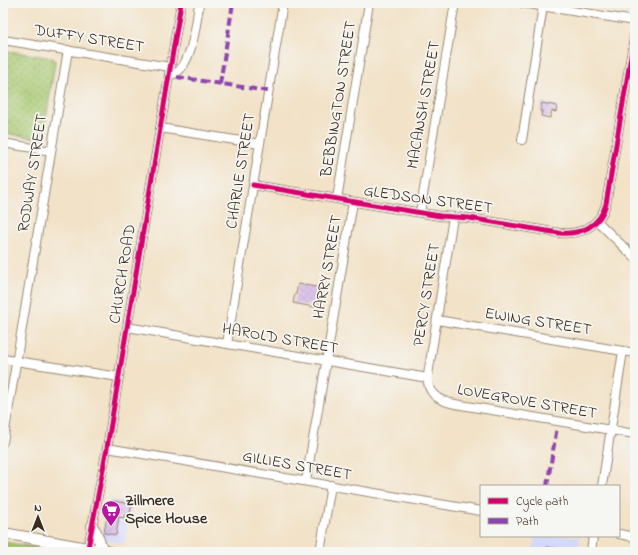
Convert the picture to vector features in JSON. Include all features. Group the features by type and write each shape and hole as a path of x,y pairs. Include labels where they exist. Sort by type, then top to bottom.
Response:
{"main road":[{"path":"92,526 107,551"},
{"path":"3,533 107,551"}],"street":[{"name":"CHURCH ROAD","path":"88,548 107,448 181,3"},
{"path":"170,70 174,74 180,70 188,56 195,31 199,3"},
{"name":"CHARLIE STREET","path":"227,344 283,3"},
{"name":"BEBBINGTON STREET","path":"337,199 369,3"},
{"name":"MACANSH STREET","path":"420,212 455,3"},
{"path":"522,3 635,21"},
{"path":"522,140 543,6"},
{"path":"635,32 607,198 602,214 597,221 635,258"},
{"name":"DUFFY STREET","path":"3,40 68,50 170,70"},
{"name":"RODWAY STREET","path":"3,442 50,151 68,50"},
{"path":"160,128 260,144"},
{"path":"3,143 50,151"},
{"name":"GLEDSON STREET","path":"253,185 353,202 469,218 565,234 582,231 597,221"},
{"name":"HARRY STREET","path":"306,481 353,202"},
{"name":"PERCY STREET","path":"428,378 453,217"},
{"name":"EWING STREET","path":"437,320 635,353"},
{"name":"HAROLD STREET","path":"127,328 428,378"},
{"path":"602,485 623,351"},
{"path":"3,359 119,377"},
{"name":"LOVEGROVE STREET","path":"428,378 431,392 436,397 446,402 635,434"},
{"name":"GILLIES STREET","path":"107,448 480,511"},
{"path":"320,552 331,486"},
{"path":"620,534 635,536"},
{"path":"591,552 593,537"}],"shaded area":[{"path":"109,500 132,504 125,544 103,539 102,536"},
{"path":"535,537 580,537 578,552 532,552"}],"green space":[{"path":"3,50 53,58 55,62 43,139 3,133"},
{"path":"3,542 61,552 3,552"}],"building":[{"path":"542,103 557,106 556,112 552,111 550,118 541,116 542,111 540,111"},
{"path":"298,284 322,288 319,308 293,303"},
{"path":"112,501 132,504 129,516 124,515 124,518 119,517 116,535 104,533 109,504 112,504"},
{"path":"547,547 562,549 562,552 546,552"}],"marked path":[{"path":"220,84 233,3"},
{"path":"177,77 268,91"},
{"path":"547,485 557,427"}],"cycle path":[{"path":"88,548 107,448 181,3"},
{"path":"253,185 440,216 469,218 559,233 582,231 588,228 599,218 606,204 635,32"}],"place":[{"name":"Zillmere Spice House","path":"111,527"}]}
